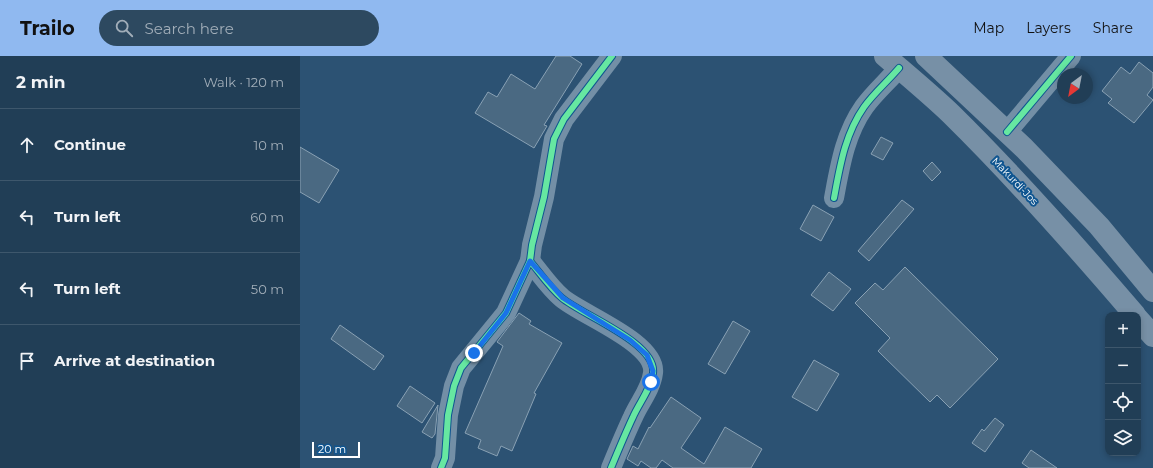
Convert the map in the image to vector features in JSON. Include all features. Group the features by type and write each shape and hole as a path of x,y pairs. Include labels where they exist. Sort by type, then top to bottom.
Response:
{"highway":[{"path":"926,56 1007,132 1099,226 1153,291"},
{"name":"Makurdi-Jos","path":"892,62 950,113 1018,183 1090,261 1132,312"},
{"path":"1141,322 1153,336"}],"street":[{"path":"441,468 445,458 448,415 454,386 461,368 506,313 530,261 532,245 544,197 554,139 564,119 612,56"},
{"path":"1007,132 1071,56"},
{"path":"834,198 841,158 850,131 892,62"},
{"path":"530,261 563,298 630,340 647,355 651,362 653,371 651,382 633,416 611,468"}],"building":[{"path":"556,56 570,56 582,64 544,125 547,126 534,148 475,113 488,92 497,97 511,74 535,89"},
{"path":"1139,62 1153,73 1153,87 1147,95 1153,100 1134,123 1108,103 1112,99 1102,91 1121,67 1130,74"},
{"path":"881,137 893,143 883,160 871,154"},
{"path":"300,147 339,170 319,203 300,192"},
{"path":"932,162 941,172 932,181 923,171"},
{"path":"902,200 914,209 869,261 858,251"},
{"path":"813,205 834,217 821,241 800,229"},
{"path":"905,267 998,359 950,408 937,395 930,402 878,351 890,338 855,303 875,283 883,290"},
{"path":"829,272 851,289 833,311 811,295"},
{"path":"519,313 531,321 529,324 562,343 534,393 536,394 512,451 501,446 497,456 478,448 481,440 465,433 503,346 497,342"},
{"path":"733,321 750,331 725,374 708,364"},
{"path":"340,325 384,356 374,370 331,339"},
{"path":"814,360 839,374 817,411 792,397"},
{"path":"410,386 435,403 422,423 397,406"},
{"path":"671,397 701,418 681,448 704,464 725,427 762,449 751,468 673,468 662,460 656,468 651,468 641,461 638,466 627,459 633,446 638,449 649,427 650,428"},
{"path":"438,405 435,434 432,438 422,432"},
{"path":"995,418 1004,425 985,452 972,443 982,429 984,431"},
{"path":"1031,450 1057,468 1029,468 1022,463"}],"cycle path":[{"path":"441,468 445,458 448,415 454,386 461,368 506,313 530,261 532,245 544,197 554,139 564,119 612,56"},
{"path":"1007,132 1071,56"},
{"path":"834,198 844,151 852,128 864,107 899,68"},
{"path":"530,261 549,285 562,298 631,341 643,351 651,362 653,373 650,385 624,436 611,468"}],"route":[{"path":"474,353 506,313 530,261 563,298 630,340 647,355 651,362 653,371 651,382"}]}
